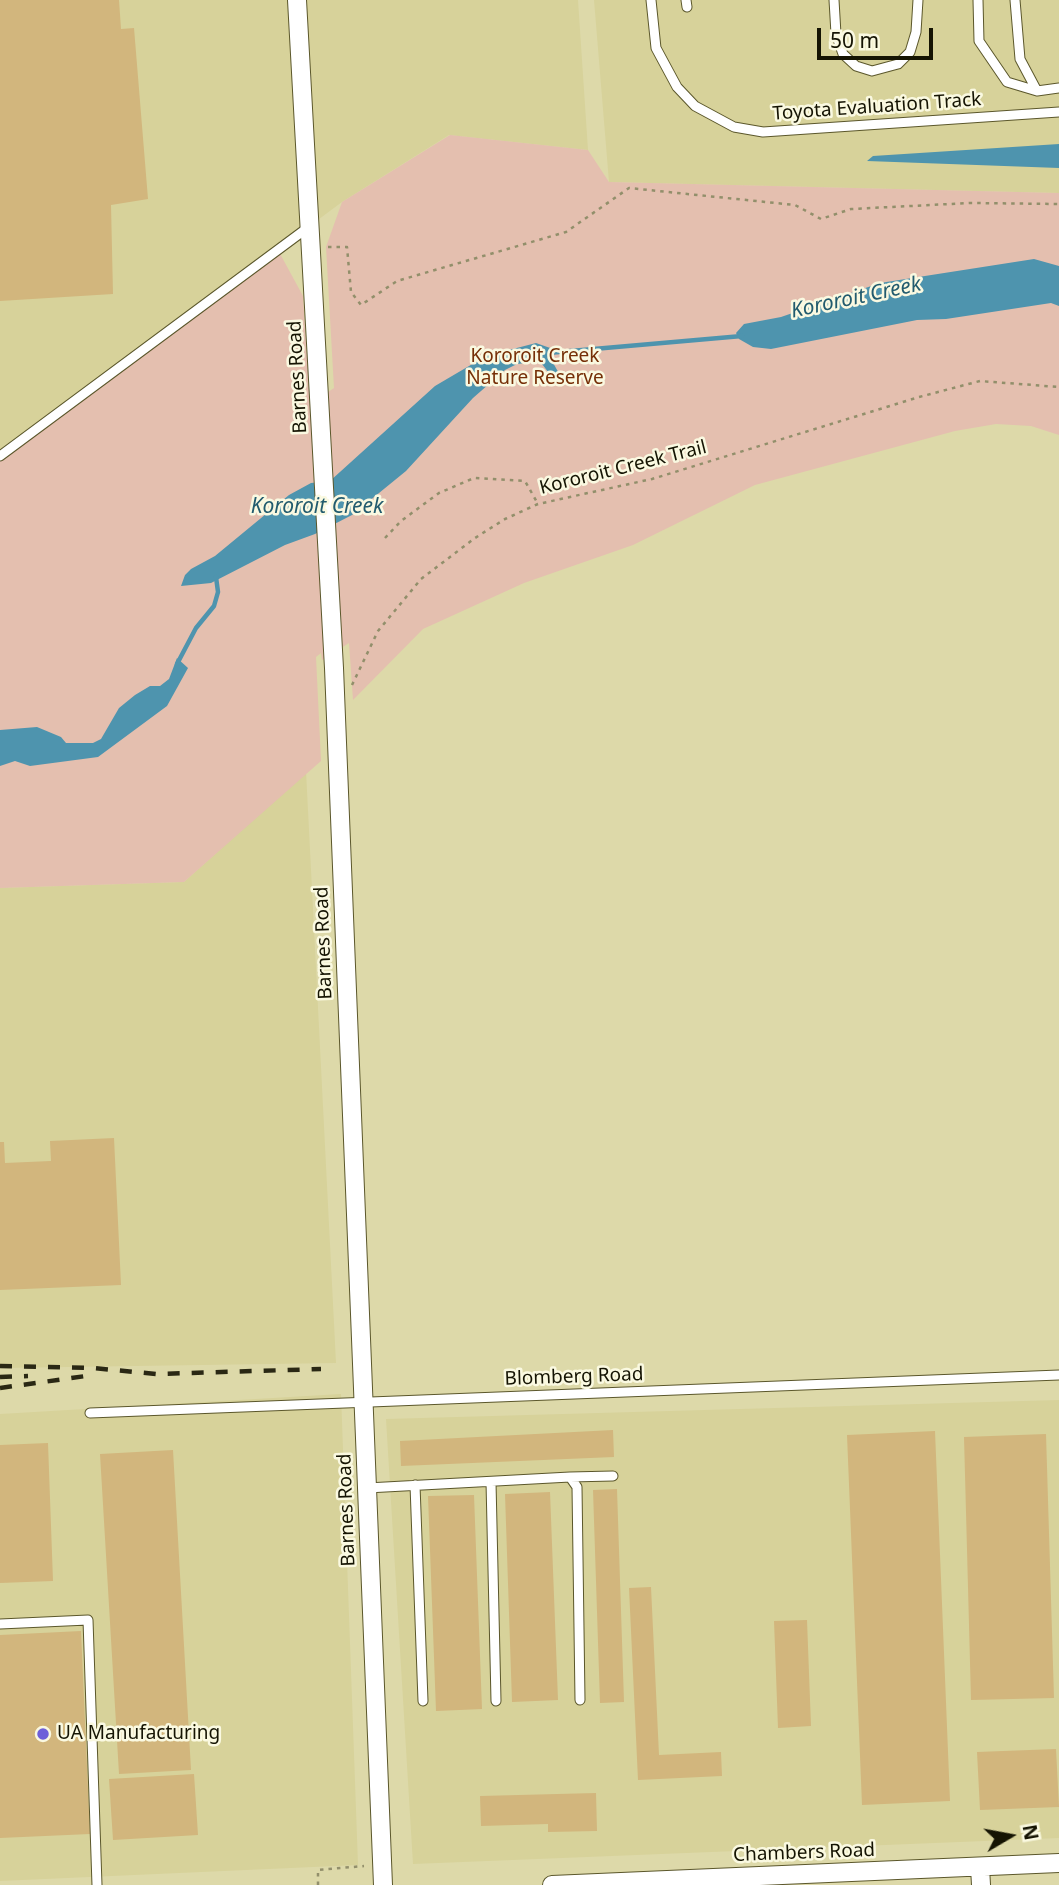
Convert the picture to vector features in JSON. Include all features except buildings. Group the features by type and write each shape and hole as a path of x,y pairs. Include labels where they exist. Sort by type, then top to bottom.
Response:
{"street":[{"name":"Barnes Road","path":"297,0 333,659 383,1885"},
{"name":"Chambers Road","path":"552,1885 981,1876 1059,1863"}],"lane":[{"name":"Toyota Evaluation Track","path":"651,0 656,48 677,87 695,106 734,127 764,132 1059,112"},
{"path":"834,0 836,34 843,54 856,66 872,71 898,64 911,52 916,32 918,0"},
{"path":"978,0 979,41 1007,82 1037,90 1059,88"},
{"path":"1015,0 1020,59 1037,90"},
{"path":"0,456 310,226"},
{"name":"Blomberg Road","path":"90,1413 1059,1375"},
{"path":"367,1488 613,1476"},
{"path":"570,1477 577,1487 580,1700"},
{"path":"491,1482 496,1701"},
{"path":"415,1485 423,1701"},
{"path":"0,1623 88,1620 97,1885"}],"path":[{"path":"311,247 347,247 351,292 361,304 397,281 566,232 629,188 794,205 821,219 864,209 970,203 1059,204"},
{"name":"Kororoit Creek Trail","path":"346,685 352,686 378,631 421,579 495,525 538,504 652,479 980,381 1044,383 1059,387"},
{"path":"385,538 401,521 439,493 474,478 525,481 538,504"},
{"path":"318,1885 318,1870 364,1868 364,1854"}],"shaded area":[{"path":"0,0 578,0 588,150 449,135 342,202 0,456"},
{"path":"594,0 1059,0 1059,193 609,182"},
{"path":"306,771 336,1363 0,1368 0,888 184,882"},
{"path":"341,1394 358,1865 0,1881 0,1414"},
{"path":"1059,1400 1059,1838 413,1864 386,1419"}],"green space":[{"name":"Kororoit Creek Nature Reserve","path":"450,135 588,150 609,182 1059,193 1059,435 1031,426 996,424 955,431 755,485 633,545 524,583 423,629 353,700 349,643 322,660 321,653 316,657 321,761 184,882 0,888 0,456 278,250 303,296 310,404 334,388 326,247 342,202"}],"water":[{"path":"1059,144 1059,168 867,161 873,156"},
{"name":"Kororoit Creek","path":"1034,259 1059,266 1059,306 1051,303 946,319 917,320 771,349 753,347 739,339 736,333 744,324 781,317 880,283"},
{"name":"Kororoit Creek","path":"536,343 553,349 552,361 561,377 552,377 542,364 535,362 517,364 505,370 473,398 406,471 352,515 211,583 181,586 185,575 191,569 215,556 289,495 311,483 330,481 435,386 486,356"},
{"path":"177,658 188,668 167,706 98,757 30,766 15,761 0,766 0,730 37,727 61,737 66,743 93,743 101,739 119,708 150,686 160,686 169,679"}],"waterway":[{"name":"Kororoit Creek","path":"548,353 742,336"},
{"name":"Kororoit Creek","path":"177,664 196,628 214,606 218,592 216,577"}],"railway":[{"path":"0,1366 93,1368 156,1374 321,1369"},
{"path":"0,1388 93,1375"},
{"path":"0,1377 28,1376"}],"place":[{"name":"UA Manufacturing","path":"43,1734"}]}
